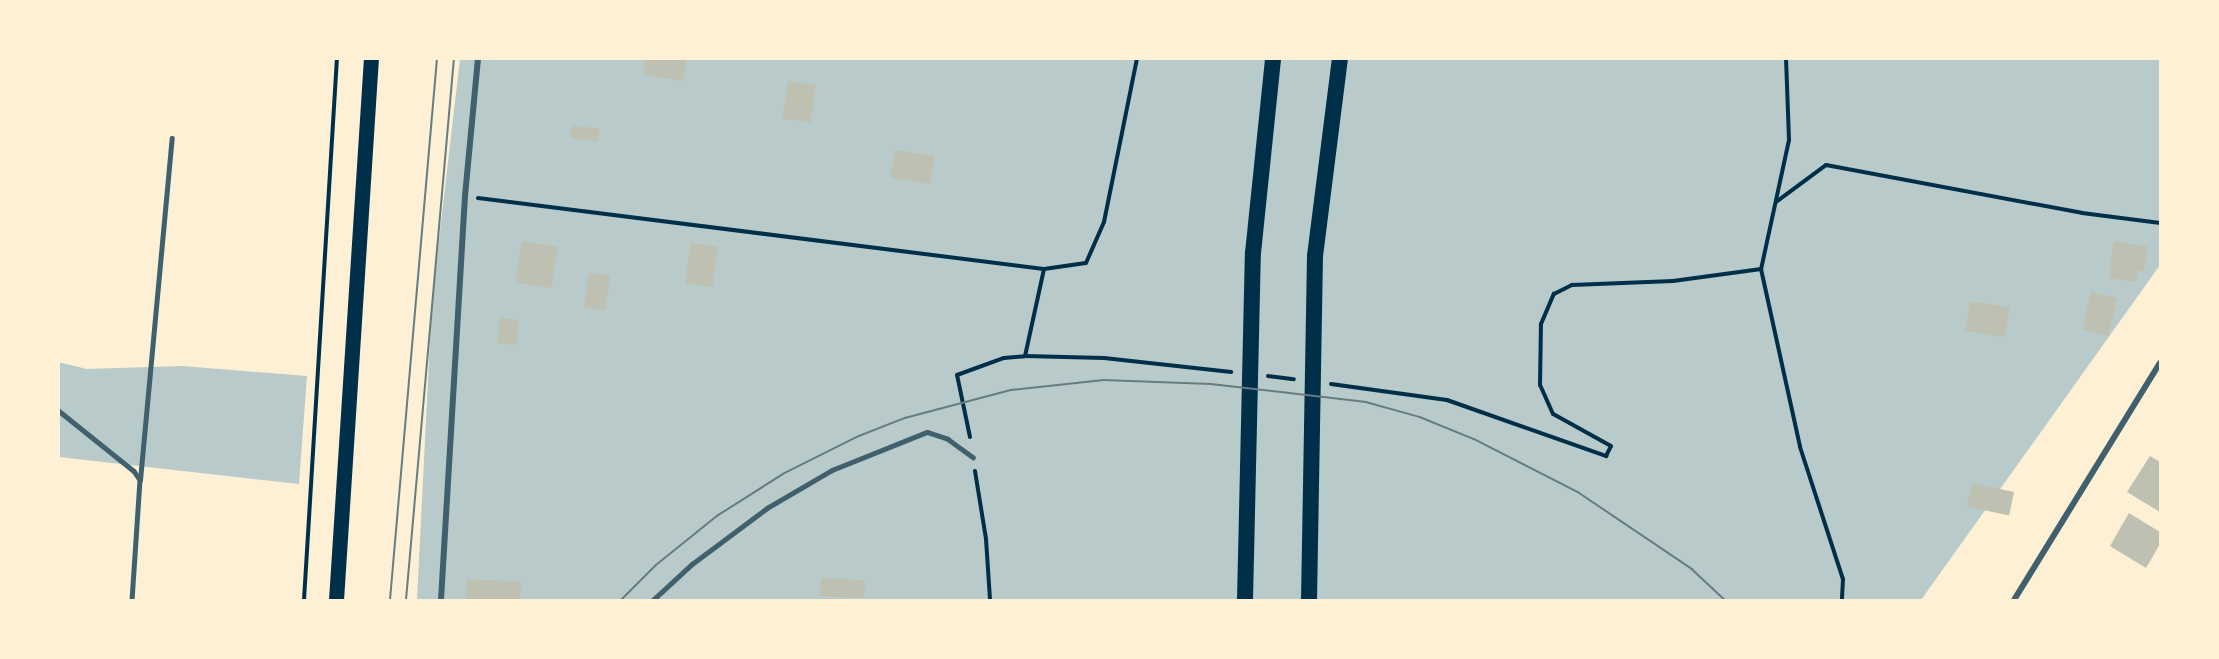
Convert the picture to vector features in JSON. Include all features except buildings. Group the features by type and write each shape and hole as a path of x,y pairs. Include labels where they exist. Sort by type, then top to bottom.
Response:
{"highway":[{"path":"1245,600 1253,253 1273,58"},
{"path":"1309,600 1315,256 1340,58"}],"main road":[{"path":"336,600 371,58"}],"street":[{"path":"441,600 465,196 478,58"},
{"path":"2014,600 2160,363"}],"lane":[{"path":"132,600 140,480 172,138"},
{"path":"58,410 134,471 140,480"},
{"path":"653,600 692,564 767,508 832,470 927,432 948,440 973,457"}],"path":[{"path":"303,600 337,58"},
{"path":"465,196 1044,269 1086,263 1104,222 1137,58"},
{"path":"1786,58 1789,140 1761,269 1800,447 1843,579 1842,600"},
{"path":"1775,202 1826,165 2082,213 2160,223"},
{"path":"1025,356 1044,269"},
{"path":"1403,392 1447,400 1606,456 1611,446 1552,414 1540,385 1541,324 1554,294 1572,285 1673,281 1761,269"},
{"path":"990,600 986,539 957,375 1004,358 1025,356 1104,358"}],"shaded area":[{"path":"460,59 2160,59 2160,265 1921,600 417,600 432,300"},
{"path":"58,362 87,369 182,366 307,376 299,484 59,457"}],"tram line":[{"path":"390,600 437,58"},
{"path":"406,600 454,58"},
{"path":"621,600 656,565 717,516 783,474 859,436 905,418 1011,390 1103,380 1211,384 1366,402 1420,417 1474,439 1578,492 1692,569 1725,600"}]}
